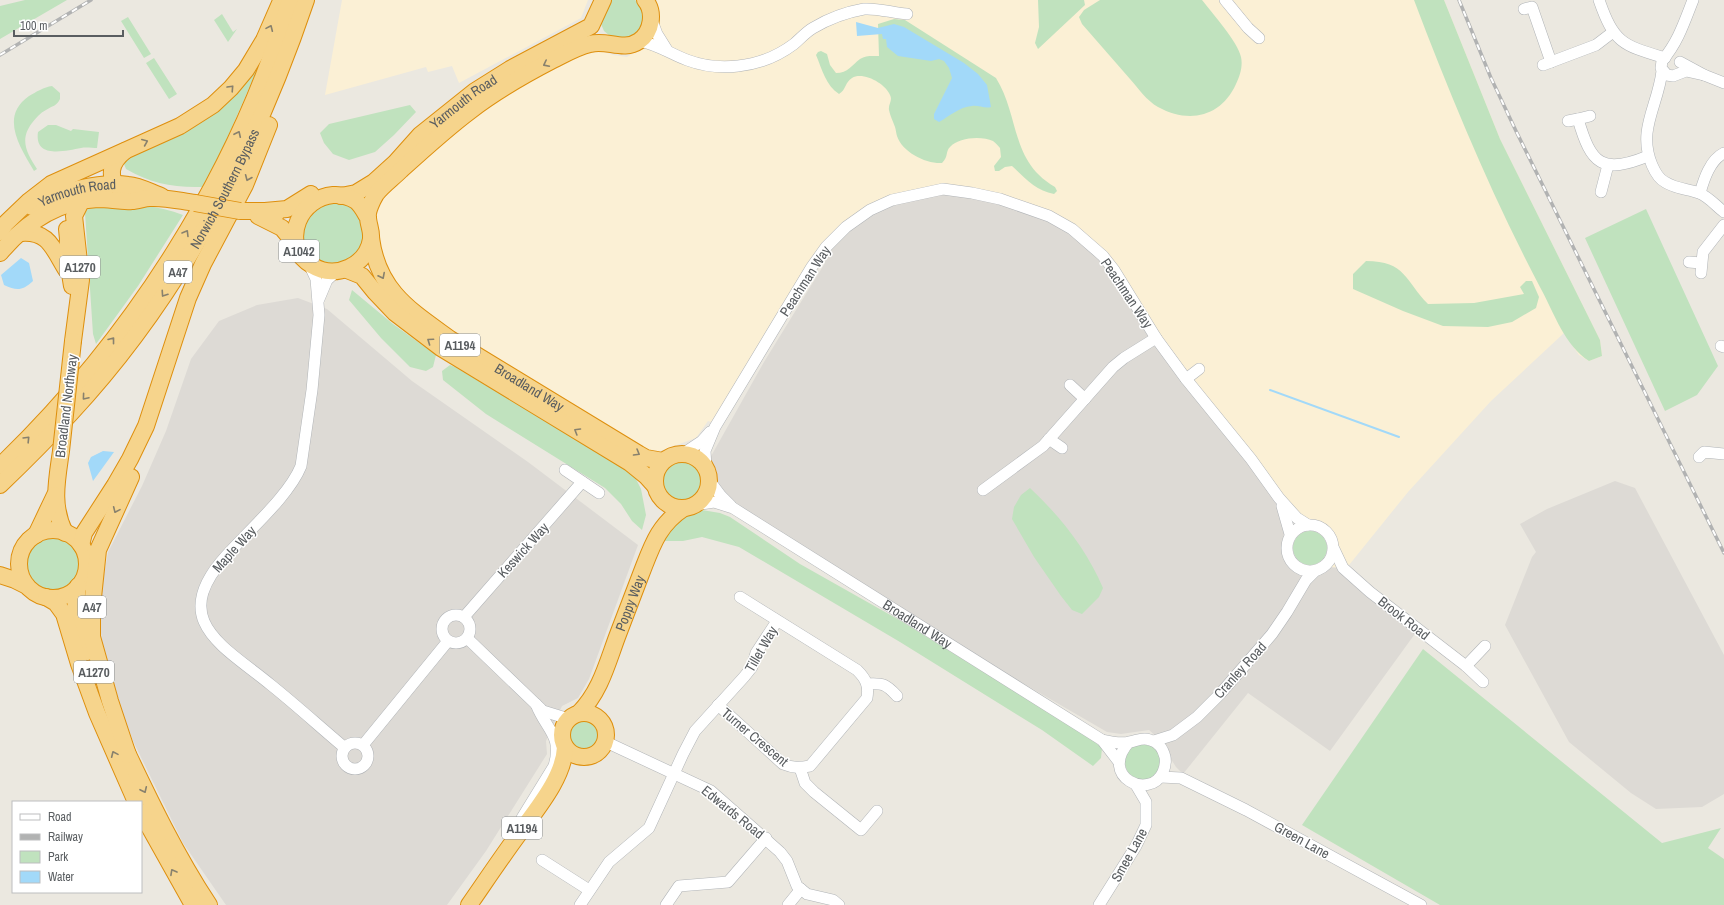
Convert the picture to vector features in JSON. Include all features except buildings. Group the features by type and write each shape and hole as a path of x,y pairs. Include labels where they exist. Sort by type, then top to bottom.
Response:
{"highway":[{"path":"0,232 5,224 41,190 61,178 180,126 204,112 223,96 246,70 264,40 281,0"},
{"name":"Norwich Southern Bypass","path":"0,466 46,419 88,371 124,325 186,234 229,154 258,92 290,0"},
{"name":"Norwich Southern Bypass","path":"0,485 71,413 104,374 152,312 187,258 228,187 271,97 306,0"},
{"name":"Yarmouth Road","path":"247,212 265,211 286,216 303,211 309,205 321,198 356,193 377,179 395,163 420,135 475,91 510,69 591,26 601,1"},
{"path":"639,42 649,29 649,6"},
{"path":"595,19 599,34 609,44"},
{"name":"A47","path":"81,545 84,533 116,485 146,426 188,298 203,264 245,185 258,154 284,85 299,22"},
{"name":"Yarmouth Road","path":"367,216 374,198 428,146 471,110 514,82 561,56 588,44 601,42 622,46 639,42"},
{"path":"265,211 287,210 308,195 321,189 353,186 362,182 420,135"},
{"path":"126,150 113,164 112,175 115,184 123,191 149,198"},
{"path":"0,240 35,212 61,205 73,174"},
{"name":"Yarmouth Road","path":"0,252 40,216 77,196 85,188 115,184 128,185 144,189 166,198"},
{"name":"Yarmouth Road","path":"77,196 132,201 149,198 166,198 247,212 276,224 286,232 296,245 300,254 309,264"},
{"path":"341,196 356,202 367,216 371,238 368,249 363,257 356,264 341,270"},
{"name":"Yarmouth Road","path":"0,236 43,199 61,205"},
{"name":"Broadland Northway","path":"61,205 68,239 67,255 76,318"},
{"name":"Broadland Northway","path":"61,205 82,280 73,341 55,495 58,517 65,532"},
{"name":"A1042","path":"296,245 297,225 303,211"},
{"name":"Broadland Northway","path":"20,233 30,232 43,236 50,244 71,277"},
{"name":"Broadland Way","path":"371,238 376,264 386,283 398,298 428,323 463,347 639,454 646,458 663,461"},
{"name":"A1042","path":"309,264 326,271 341,270"},
{"name":"Broadland Way","path":"341,270 362,276 395,313 441,348 630,463 646,476 657,492"},
{"name":"A47","path":"128,755 110,701 92,637 92,607 98,550 138,463 158,414 177,331"},
{"path":"684,454 696,458 707,474 708,488 705,495 690,506 677,508 669,505 657,492 656,472 663,461 673,455 684,454"},
{"name":"Poppy Way","path":"574,716 591,701 602,678 639,579 660,530 662,509 657,492"},
{"name":"Broadland Northway","path":"36,535 55,495"},
{"name":"Poppy Way","path":"660,530 673,516 690,506"},
{"path":"0,575 15,580 25,585 35,593 46,597 58,597 69,594 78,586 85,573 86,566 84,552 81,545 65,532 50,531 36,535 29,540 20,556 19,565 20,574 25,585"},
{"name":"A1270","path":"78,586 75,610 78,623 108,712 169,839 209,905"},
{"name":"A1270","path":"46,597 56,603 64,614 79,664 97,713 136,801"},
{"name":"Poppy Way","path":"602,678 600,710 603,723"},
{"path":"593,714 603,723 607,736 606,742 598,754 585,758 577,757 570,753 564,742 562,730 574,716 593,714"},
{"name":"A1194","path":"468,905 547,793 562,767 565,756 564,742"},
{"name":"A1194","path":"547,793 585,758"},
{"path":"142,814 193,905"}],"street":[{"path":"1225,0 1248,28 1259,38"},
{"path":"1599,0 1606,22 1613,32 1628,45 1663,63 1667,75 1686,72 1704,75"},
{"path":"1693,0 1681,34 1663,63 1660,88 1646,133 1648,156 1654,171 1662,180 1674,187 1700,194 1724,212"},
{"path":"639,42 650,43 688,60 705,65 721,67 739,66 760,62 779,54 812,29 831,19 856,11 881,4 906,14"},
{"path":"649,6 657,34 667,50"},
{"path":"1532,7 1547,64 1596,45 1613,32"},
{"path":"1660,88 1681,67 1681,34"},
{"path":"1663,63 1674,56 1704,75 1724,83"},
{"path":"1590,116 1573,120 1584,142 1596,159 1608,164 1617,165 1648,156"},
{"path":"1700,194 1714,160 1724,153"},
{"path":"1602,192 1608,164"},
{"name":"Peachman Way","path":"707,474 705,451 715,427 798,288 826,247 846,227 870,210 892,200 943,189 972,192 1029,208 1062,223 1082,237 1103,256 1126,287 1156,338 1186,379 1251,459 1279,498 1297,518 1308,525 1323,529 1330,536 1334,549"},
{"path":"1688,262 1701,268 1703,252 1724,225"},
{"name":"Maple Way","path":"309,264 314,273 319,300 318,328 312,390 301,466 298,475 286,491 212,573 202,594 201,608 207,628 215,640 291,701 345,748"},
{"name":"Maple Way","path":"319,300 327,280 341,270"},
{"path":"983,490 1033,454 1049,439 1113,367 1124,358 1156,338"},
{"path":"1186,379 1199,369"},
{"path":"1070,385 1085,398"},
{"name":"Peachman Way","path":"684,454 702,441 715,427"},
{"path":"1049,439 1062,448"},
{"path":"1701,451 1724,454"},
{"path":"565,470 599,493"},
{"name":"Broadland Way","path":"707,474 721,496 733,508 1102,740 1115,743 1129,742 1139,738 1154,741"},
{"name":"Keswick Way","path":"464,617 582,482"},
{"name":"Peachman Way","path":"1279,498 1285,512 1290,534 1287,551 1288,558 1293,565"},
{"name":"Broadland Way","path":"690,506 714,502 733,508"},
{"path":"1290,534 1298,528 1308,525"},
{"path":"1320,569 1331,559 1334,549"},
{"name":"Brook Road","path":"1334,549 1343,568 1370,592 1466,666 1483,682"},
{"path":"1293,565 1298,569 1307,572 1320,569 1343,568"},
{"name":"Cranley Road","path":"1293,565 1297,580 1296,594"},
{"name":"Cranley Road","path":"1154,741 1173,736 1202,712 1247,663 1278,626 1296,594 1306,580 1320,569"},
{"path":"740,597 857,670 866,679 867,684 881,683 888,687 897,696"},
{"path":"454,615 464,617 470,628 467,638 457,643 448,641 442,633 443,623 446,619 454,615"},
{"name":"Tillet Way","path":"580,905 609,862 649,828 695,730 752,667 756,653 777,621"},
{"path":"467,638 540,707 564,742"},
{"path":"363,745 448,641"},
{"path":"1466,666 1485,646"},
{"name":"Turner Crescent","path":"718,705 783,764 792,768 800,768 810,766 868,698 869,688 867,684"},
{"path":"540,707 574,716"},
{"path":"497,864 520,821 554,766 557,757 557,745 554,734 540,714 540,707"},
{"name":"Cranley Road","path":"1165,756 1173,736"},
{"name":"Broadland Way","path":"1102,740 1119,762 1120,770 1124,777 1136,785"},
{"path":"1146,802 1136,785 1149,784 1161,777 1165,767 1165,756 1161,747 1154,741"},
{"name":"Edwards Road","path":"606,742 711,791 766,838 780,852 787,861 797,886 801,889"},
{"path":"1119,762 1122,751 1129,742"},
{"path":"353,743 363,745 367,750 368,760 364,767 356,770 351,769 344,764 342,756 345,748 353,743"},
{"name":"Green Lane","path":"1165,756 1181,778"},
{"path":"800,768 806,783 814,792 861,830 877,811"},
{"name":"Green Lane","path":"1161,777 1181,778 1246,810 1421,905"},
{"name":"Smee Lane","path":"1099,905 1136,846 1146,825 1146,802 1149,784"},
{"path":"666,905 679,886 728,882 766,838"},
{"path":"542,860 589,890"},
{"path":"788,905 801,889 813,896 833,900 839,905"}],"shaded area":[{"path":"342,0 588,0 581,18 459,83 452,66 428,72 426,67 325,95"},
{"path":"657,0 1444,0 1500,139 1600,340 1602,356 1589,361 1579,355 1564,333 1491,401 1408,492 1345,570 1343,568 1325,567 1331,559 1334,549 1332,540 1327,532 1320,527 1308,525 836,236 717,424 708,421 696,438 660,451 653,452 637,444 450,329 411,299 396,285 382,260 377,234 376,214 379,201 447,136 507,92 589,50 599,50 613,55 627,57 636,51 648,48 661,33 655,5"},
{"path":"972,193 1072,229 1126,287 1279,498 1290,534 1287,543 1287,554 1293,565 1307,572 1325,567 1343,568 1417,631 1330,751 1248,693 1183,774 1176,767 1169,756 1168,747 1149,730 1121,734 1107,732 1012,677 735,504 722,491 717,482 710,458 764,362 825,263 826,247 846,227 918,194"},
{"path":"298,298 327,309 412,381 528,462 638,545 589,679 578,698 562,706 546,741 547,754 486,851 447,905 226,905 183,843 133,741 108,673 102,647 99,603 108,552 142,486 166,431 191,359 219,321 257,305"},
{"path":"1615,481 1635,488 1724,655 1724,794 1702,807 1656,809 1631,793 1569,742 1505,625 1532,557 1536,552 1520,524 1547,509"}],"green space":[{"path":"25,0 67,0 0,39 0,6"},
{"path":"611,0 635,0 639,3 645,15 642,30 631,39 610,36 604,31 601,24 601,17"},
{"path":"1038,0 1084,0 1085,5 1038,49 1035,43 1039,27"},
{"path":"1100,0 1202,0 1230,36 1241,57 1242,64 1240,74 1230,95 1222,104 1213,110 1192,116 1181,115 1158,107 1143,94 1082,24 1079,17 1084,10"},
{"path":"1414,0 1444,0 1500,139 1600,340 1602,356 1589,361 1573,347 1561,328 1489,183"},
{"path":"222,14 233,32 237,29 228,42 214,20"},
{"path":"128,17 151,54 144,58 121,21"},
{"path":"894,19 905,20 996,78 1004,93 1023,151 1030,164 1041,176 1055,187 1057,191 1054,194 1036,187 1012,166 995,171 994,166 1001,157 1000,148 993,141 988,139 971,138 959,141 950,147 946,158 942,163 936,163 915,156 904,147 897,136 889,110 891,97 888,91 879,83 868,77 857,76 852,78 839,94 835,91 825,77 816,55 818,52 821,51 827,54 830,65 836,73 844,72 862,58 879,56 878,24"},
{"path":"263,56 219,157 202,187 182,187 162,184 144,178 126,169 124,164 127,158 148,146"},
{"path":"154,58 177,94 169,99 146,63"},
{"path":"52,86 60,93 59,101 56,105 38,116 28,129 26,135 26,146 37,169 34,171 18,142 15,132 15,113 20,104 29,96"},
{"path":"410,105 416,112 375,152 349,160 333,154 324,143 320,133 329,124"},
{"path":"48,125 56,125 71,131 73,129 99,132 97,148 83,148 67,151 46,150 38,141 38,132"},
{"path":"331,200 353,208 361,216 364,227 365,240 358,253 349,260 339,264 319,262 310,255 304,246 301,226 307,214"},
{"path":"107,202 155,207 183,215 138,286 96,344 93,334 85,213 91,205"},
{"path":"1646,209 1718,366 1697,395 1665,411 1585,238"},
{"path":"1366,261 1389,264 1397,269 1409,280 1420,296 1428,304 1474,303 1524,294 1520,287 1526,281 1532,281 1539,297 1536,308 1512,322 1488,327 1443,326 1403,311 1353,289 1353,274"},
{"path":"352,290 393,324 436,355 433,367 426,371 410,367 381,338 349,300"},
{"path":"450,365 618,463 634,475 641,489 646,515 642,530 632,521 621,504 605,488 486,414 443,380 442,371"},
{"path":"681,460 696,466 702,481 696,496 681,502 666,496 660,481 666,466"},
{"path":"1030,488 1052,510 1072,534 1089,560 1103,588 1099,597 1082,614 1072,610 1061,596 1034,557 1012,519 1014,507 1021,495"},
{"path":"702,510 720,513 730,517 800,564 901,621 1088,736 1102,748 1101,758 1093,766 1042,730 900,642 739,547 702,537 683,541 664,541 674,524"},
{"path":"1307,531 1313,531 1317,532 1324,538 1327,548 1326,555 1320,562 1313,565 1307,565 1303,564 1296,558 1293,551 1293,545 1294,541 1300,534"},
{"path":"52,537 67,542 75,550 80,565 75,580 67,588 52,593 37,588 29,580 24,565 29,550 37,542"},
{"path":"1423,649 1662,843 1721,828 1708,848 1724,859 1724,905 1440,905 1302,825"},
{"path":"582,719 588,719 597,723 601,735 597,747 588,751 582,751 573,747 569,738 569,732 573,723"},
{"path":"1143,744 1156,749 1161,762 1156,775 1143,780 1130,775 1125,762 1130,749"}],"water":[{"path":"856,22 878,28 894,24 904,27 964,63 978,74 987,85 991,107 967,107 939,122 934,119 934,114 952,78 949,68 944,61 939,59 931,61 898,56 887,47 886,39 883,39 882,34 857,36"},
{"path":"21,258 29,263 33,281 26,287 19,289 4,285 1,275"},
{"path":"103,451 114,452 93,481 88,463 91,457"}],"waterway":[{"path":"1270,390 1399,437"}],"railway":[{"path":"0,55 91,0"},
{"path":"1459,0 1491,78 1516,131 1724,553"}]}
